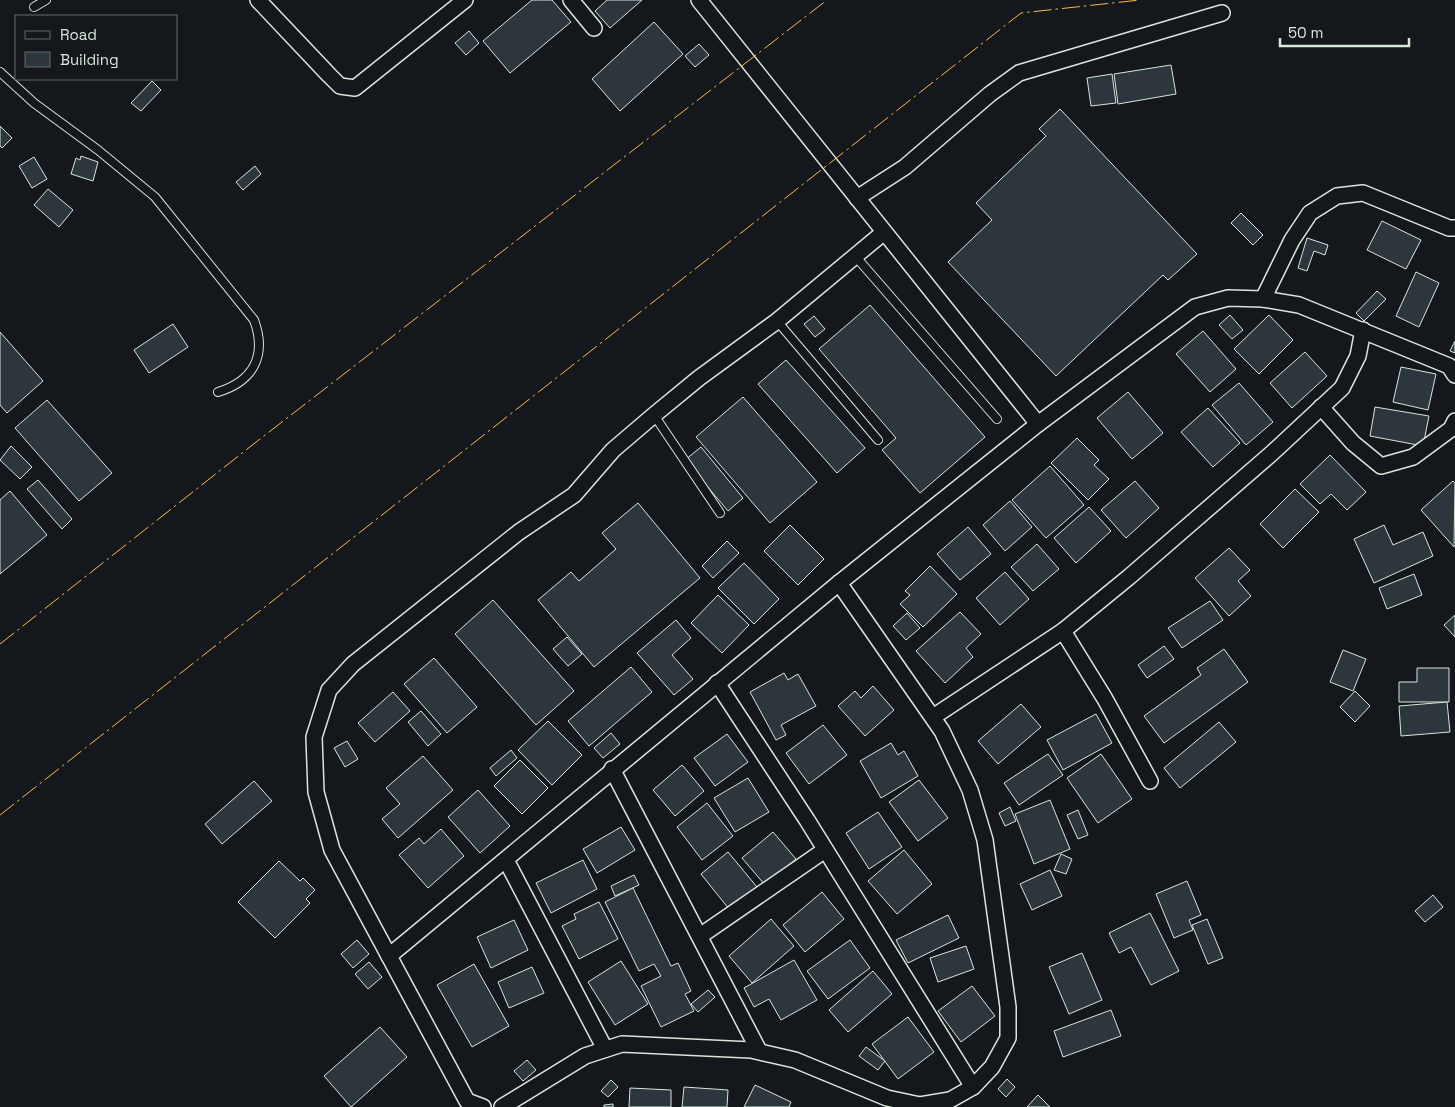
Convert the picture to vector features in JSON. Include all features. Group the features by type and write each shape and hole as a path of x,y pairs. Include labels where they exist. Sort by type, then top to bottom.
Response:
{"street":[{"path":"258,0 340,86 355,88 465,0"},
{"path":"571,0 594,28"},
{"path":"699,0 883,233 1038,424"},
{"path":"857,198 906,167 990,94 1019,73 1222,13"},
{"path":"1263,299 1292,240 1310,212 1338,196 1363,193 1449,228 1455,228"},
{"path":"483,1107 467,1101 332,850 316,792 314,737 329,690 360,658 519,532 574,495 613,450 654,415 699,378 777,321 883,233"},
{"path":"389,956 506,860 612,769 839,583 1038,424 1195,307 1228,298 1263,299 1299,305 1450,366 1455,376"},
{"path":"933,717 1063,631 1129,577 1321,407 1342,388 1358,356 1364,330"},
{"path":"1321,407 1353,443 1380,466 1413,457 1451,429 1455,421"},
{"path":"502,1107 585,1056 622,1044 701,1046 759,1051 795,1060 887,1098 920,1104 950,1100 973,1087 992,1067 1008,1038 1008,1007 985,840 970,790 942,731 839,583"},
{"path":"1063,631 1105,699 1150,781"},
{"path":"717,683 826,850 973,1087"},
{"path":"612,769 759,1051"},
{"path":"700,936 826,850"},
{"path":"506,860 605,1049"}],"lane":[{"path":"34,7 46,0"},
{"path":"0,72 34,103 98,150 155,197 254,320 260,337 259,352 253,367 245,378 231,388 218,392"},
{"path":"856,257 997,419"},
{"path":"777,321 878,440"},
{"path":"654,415 720,513"}],"building":[{"path":"532,0 552,0 571,22 510,73 483,41"},
{"path":"607,0 642,0 610,28 595,11"},
{"path":"654,22 683,54 620,111 592,79"},
{"path":"469,31 479,43 466,55 455,43"},
{"path":"699,44 709,55 695,67 685,56"},
{"path":"1171,65 1176,94 1118,104 1114,74"},
{"path":"1112,74 1116,103 1091,106 1087,78"},
{"path":"152,81 161,90 141,111 131,103"},
{"path":"1060,109 1197,254 1168,280 1163,275 1056,376 948,262 992,220 976,203 1046,136 1039,129"},
{"path":"0,126 12,138 2,148 0,146"},
{"path":"81,156 98,162 93,181 71,174 76,158 80,160"},
{"path":"34,157 47,179 32,188 19,166"},
{"path":"255,166 261,174 243,190 236,182"},
{"path":"48,189 73,210 59,227 34,205"},
{"path":"1241,213 1263,235 1253,245 1231,223"},
{"path":"1382,221 1421,240 1406,269 1367,250"},
{"path":"1307,238 1328,245 1325,255 1314,251 1307,271 1298,268"},
{"path":"1416,272 1439,283 1419,327 1396,316"},
{"path":"1377,291 1386,299 1364,321 1356,313"},
{"path":"870,305 985,437 920,493 882,450 896,438 819,349"},
{"path":"1230,315 1243,330 1232,339 1219,325"},
{"path":"1269,315 1293,340 1259,374 1234,349"},
{"path":"814,316 825,329 815,337 804,324"},
{"path":"173,324 188,347 149,373 134,350"},
{"path":"1203,331 1236,369 1210,392 1176,354"},
{"path":"0,332 43,381 7,413 0,405"},
{"path":"1455,341 1455,353 1450,351"},
{"path":"1305,352 1327,376 1292,408 1270,383"},
{"path":"786,360 865,448 837,473 758,384"},
{"path":"1401,367 1436,374 1428,410 1393,402"},
{"path":"1239,383 1273,422 1246,445 1212,405"},
{"path":"1128,392 1163,433 1132,459 1097,418"},
{"path":"743,397 817,482 770,523 696,437"},
{"path":"47,400 112,473 79,501 15,428"},
{"path":"1375,407 1429,416 1423,446 1370,436"},
{"path":"1208,408 1240,443 1213,467 1181,432"},
{"path":"1077,438 1099,460 1094,465 1109,479 1088,500 1051,463"},
{"path":"11,446 32,467 20,479 0,460"},
{"path":"701,447 743,498 728,511 685,460"},
{"path":"1330,455 1366,492 1347,510 1331,494 1320,504 1300,484"},
{"path":"1050,466 1084,505 1046,538 1012,500"},
{"path":"38,480 72,519 62,529 27,489"},
{"path":"1135,481 1159,508 1126,538 1101,510"},
{"path":"1453,481 1455,483 1454,547 1421,510"},
{"path":"1295,489 1319,512 1283,548 1260,524"},
{"path":"10,491 47,535 0,574 0,500"},
{"path":"1010,501 1032,527 1005,551 983,525"},
{"path":"638,503 700,578 594,667 538,600 571,572 579,581 616,549 602,533"},
{"path":"1089,507 1111,531 1076,563 1054,538"},
{"path":"790,525 824,559 798,585 764,551"},
{"path":"1384,525 1393,545 1423,532 1433,556 1374,583 1354,539"},
{"path":"968,527 991,554 960,580 937,554"},
{"path":"727,541 739,553 713,578 702,566"},
{"path":"1037,544 1059,569 1033,591 1011,567"},
{"path":"1229,548 1250,570 1238,581 1251,596 1229,616 1195,578"},
{"path":"744,563 779,599 754,624 718,588"},
{"path":"930,566 957,594 923,627 900,604 910,595 905,591"},
{"path":"1005,572 1029,599 1000,625 976,598"},
{"path":"1414,574 1422,595 1387,609 1379,588"},
{"path":"718,595 749,625 722,653 691,623"},
{"path":"493,600 574,691 536,725 455,634"},
{"path":"1210,601 1223,620 1182,648 1168,628"},
{"path":"960,612 981,634 966,648 973,657 945,683 916,651"},
{"path":"907,613 920,628 906,640 893,626"},
{"path":"1455,615 1455,637 1444,625"},
{"path":"676,620 691,638 672,655 693,679 674,695 637,653"},
{"path":"567,637 582,654 568,666 553,649"},
{"path":"1164,646 1174,659 1147,678 1138,665"},
{"path":"1224,649 1248,682 1164,743 1144,716 1201,675 1197,668"},
{"path":"1343,650 1366,659 1353,691 1330,682"},
{"path":"434,658 477,707 447,733 404,684"},
{"path":"631,667 652,692 589,746 568,721"},
{"path":"1417,668 1449,668 1449,702 1399,702 1399,682 1417,682"},
{"path":"784,673 788,680 798,674 816,706 781,725 786,735 776,740 750,692"},
{"path":"873,686 894,710 865,736 838,706 855,691 861,698"},
{"path":"1355,691 1370,706 1355,722 1340,707"},
{"path":"393,692 410,711 375,742 358,723"},
{"path":"1447,702 1450,732 1401,736 1399,706"},
{"path":"1021,704 1041,727 998,764 978,741"},
{"path":"421,711 441,734 428,746 408,722"},
{"path":"1096,714 1112,743 1063,770 1047,740"},
{"path":"548,721 582,755 552,785 518,750"},
{"path":"1219,722 1236,742 1180,788 1164,768"},
{"path":"823,725 847,755 809,784 786,753"},
{"path":"611,733 620,744 603,758 594,748"},
{"path":"727,734 748,762 715,786 694,758"},
{"path":"347,741 358,759 345,767 334,748"},
{"path":"891,743 898,755 904,751 918,776 881,798 860,761"},
{"path":"511,750 517,758 496,776 490,768"},
{"path":"1048,754 1063,775 1019,805 1004,783"},
{"path":"1101,754 1132,799 1098,823 1067,778"},
{"path":"423,756 453,790 398,838 382,819 400,804 386,788"},
{"path":"520,760 548,788 522,814 494,786"},
{"path":"682,765 704,791 675,816 653,790"},
{"path":"748,778 769,812 735,832 714,798"},
{"path":"919,780 948,818 918,841 889,802"},
{"path":"254,781 272,801 222,844 205,824"},
{"path":"478,790 510,826 480,853 448,817"},
{"path":"1050,800 1070,849 1034,864 1015,814"},
{"path":"707,803 733,836 702,860 677,827"},
{"path":"1010,807 1016,821 1005,826 999,813"},
{"path":"1078,810 1088,835 1078,839 1067,815"},
{"path":"878,812 902,847 869,869 846,833"},
{"path":"621,827 635,850 597,873 583,849"},
{"path":"441,829 464,856 428,888 399,855 419,838 424,844"},
{"path":"773,832 796,859 765,885 742,858"},
{"path":"904,850 932,884 897,914 868,881"},
{"path":"728,852 757,887 729,909 701,874"},
{"path":"1061,854 1072,859 1066,874 1054,870"},
{"path":"583,860 597,889 551,913 536,883"},
{"path":"279,861 300,881 303,878 315,890 306,899 310,903 275,938 238,902"},
{"path":"1050,870 1062,896 1032,910 1020,884"},
{"path":"634,875 639,885 615,896 611,886"},
{"path":"1187,881 1201,915 1189,920 1193,930 1174,938 1156,894"},
{"path":"633,888 671,966 678,963 691,991 685,994 694,1011 661,1027 641,986 661,976 654,964 639,971 605,902"},
{"path":"822,892 844,919 805,952 783,925"},
{"path":"1433,895 1443,907 1425,922 1415,911"},
{"path":"599,902 618,939 579,959 562,926 576,919 574,914"},
{"path":"1150,913 1179,971 1151,985 1131,947 1119,953 1109,933"},
{"path":"948,915 959,938 908,963 896,940"},
{"path":"771,919 794,946 752,983 729,956"},
{"path":"1207,919 1223,958 1208,964 1192,925"},
{"path":"514,920 528,950 491,968 477,937"},
{"path":"357,940 369,954 353,968 341,954"},
{"path":"850,940 870,968 828,999 807,971"},
{"path":"966,946 974,969 938,982 930,958"},
{"path":"1082,953 1102,1000 1069,1014 1049,967"},
{"path":"794,960 817,1000 781,1020 769,999 754,1007 744,988"},
{"path":"621,961 648,1004 615,1025 588,982"},
{"path":"369,962 382,977 368,989 355,974"},
{"path":"474,964 509,1026 472,1047 437,985"},
{"path":"532,967 544,993 509,1008 498,982"},
{"path":"873,971 892,994 848,1032 829,1010"},
{"path":"972,986 995,1016 961,1042 938,1011"},
{"path":"708,990 715,997 698,1012 691,1004"},
{"path":"1111,1010 1121,1036 1063,1057 1054,1031"},
{"path":"908,1017 934,1052 898,1079 872,1044"},
{"path":"380,1027 407,1057 351,1107 324,1076"},
{"path":"866,1047 885,1061 878,1070 859,1056"},
{"path":"527,1060 536,1070 523,1081 514,1071"},
{"path":"1007,1079 1015,1087 1006,1097 998,1089"},
{"path":"611,1080 618,1087 608,1097 601,1091"},
{"path":"755,1085 791,1102 789,1107 744,1107"},
{"path":"684,1087 728,1090 727,1107 682,1107"},
{"path":"630,1088 671,1090 671,1107 629,1107"},
{"path":"1038,1095 1050,1107 1027,1107"},
{"path":"613,1104 613,1107 604,1107 604,1105"}],"power":[{"path":"0,644 260,439 827,0"},
{"path":"0,815 1021,13 1140,0"}]}
